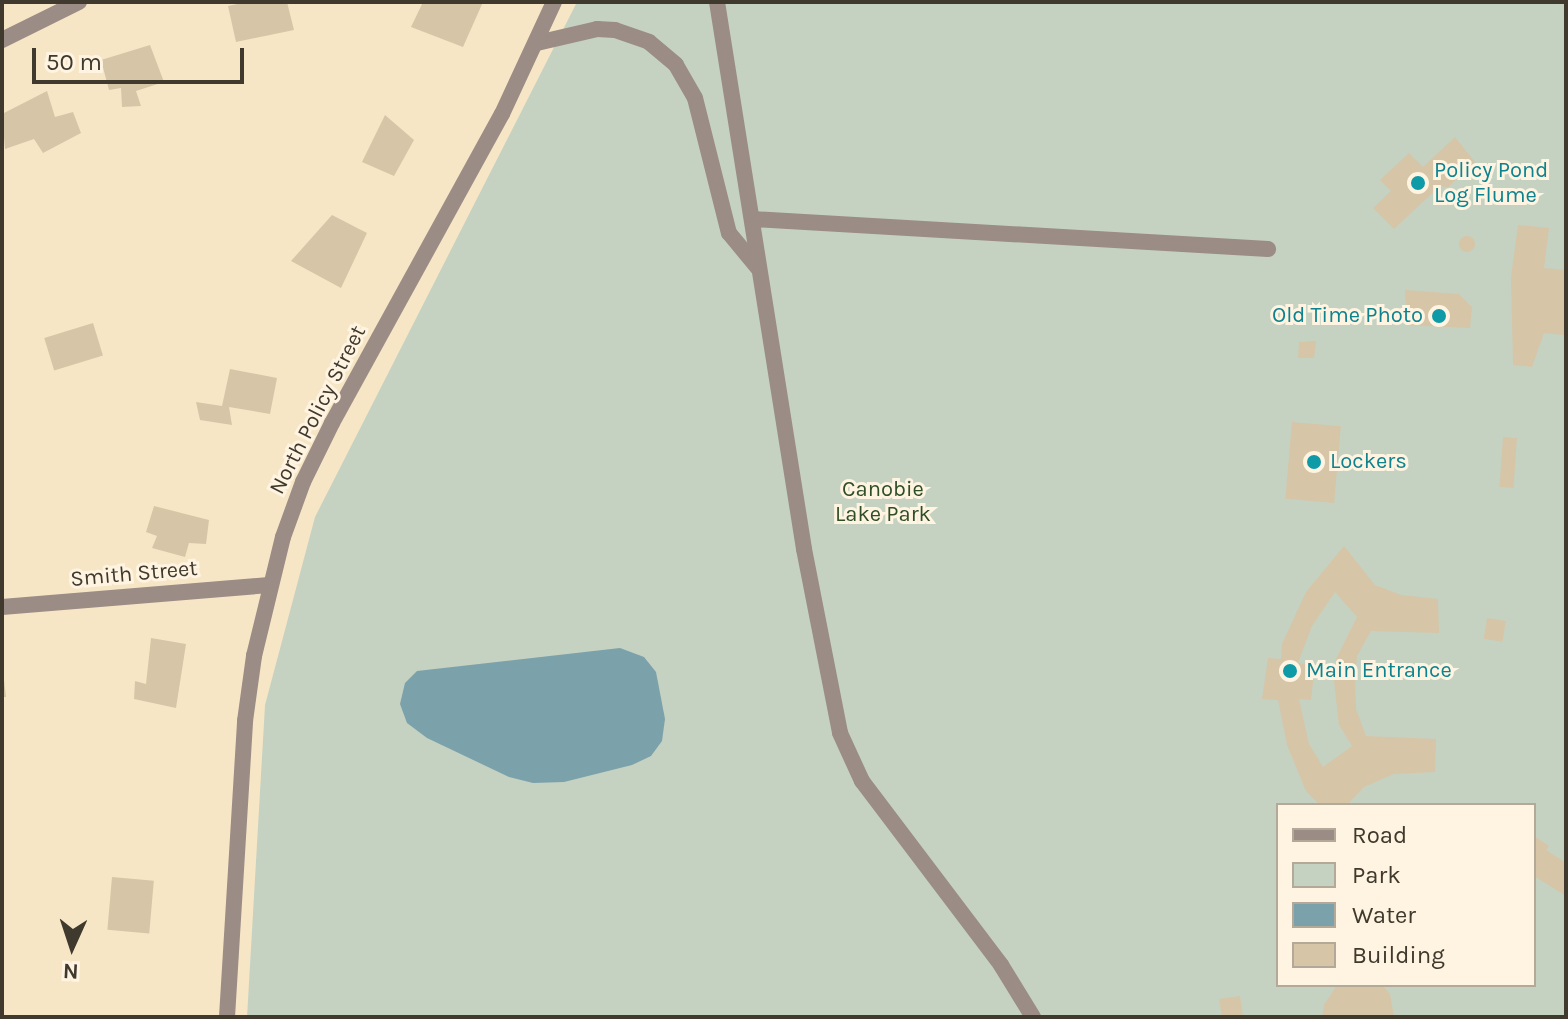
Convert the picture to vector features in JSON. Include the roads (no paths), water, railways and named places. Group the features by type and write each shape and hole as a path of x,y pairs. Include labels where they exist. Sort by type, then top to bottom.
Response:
{"street":[{"path":"2,40 79,2"},
{"name":"North Policy Street","path":"227,1017 245,721 254,656 269,585 289,518 320,447 537,43 554,2"},
{"path":"717,2 816,624 840,733 862,781 1001,965 1033,1017"},
{"path":"537,43 597,29 615,30 649,42 676,65 695,98 729,233 760,270"},
{"path":"752,219 1268,249"},
{"name":"Smith Street","path":"2,607 269,585"}],"water":[{"path":"620,648 644,657 656,672 665,719 662,741 651,756 632,765 564,782 533,783 509,777 427,738 407,723 400,704 405,683 417,671"}],"place":[{"name":"Policy Pond Log Flume","path":"1418,183"},
{"name":"Old Time Photo","path":"1439,316"},
{"name":"Lockers","path":"1314,462"},
{"name":"Main Entrance","path":"1290,671"}],"park label":[{"name":"Canobie Lake Park","path":"883,502"}]}
